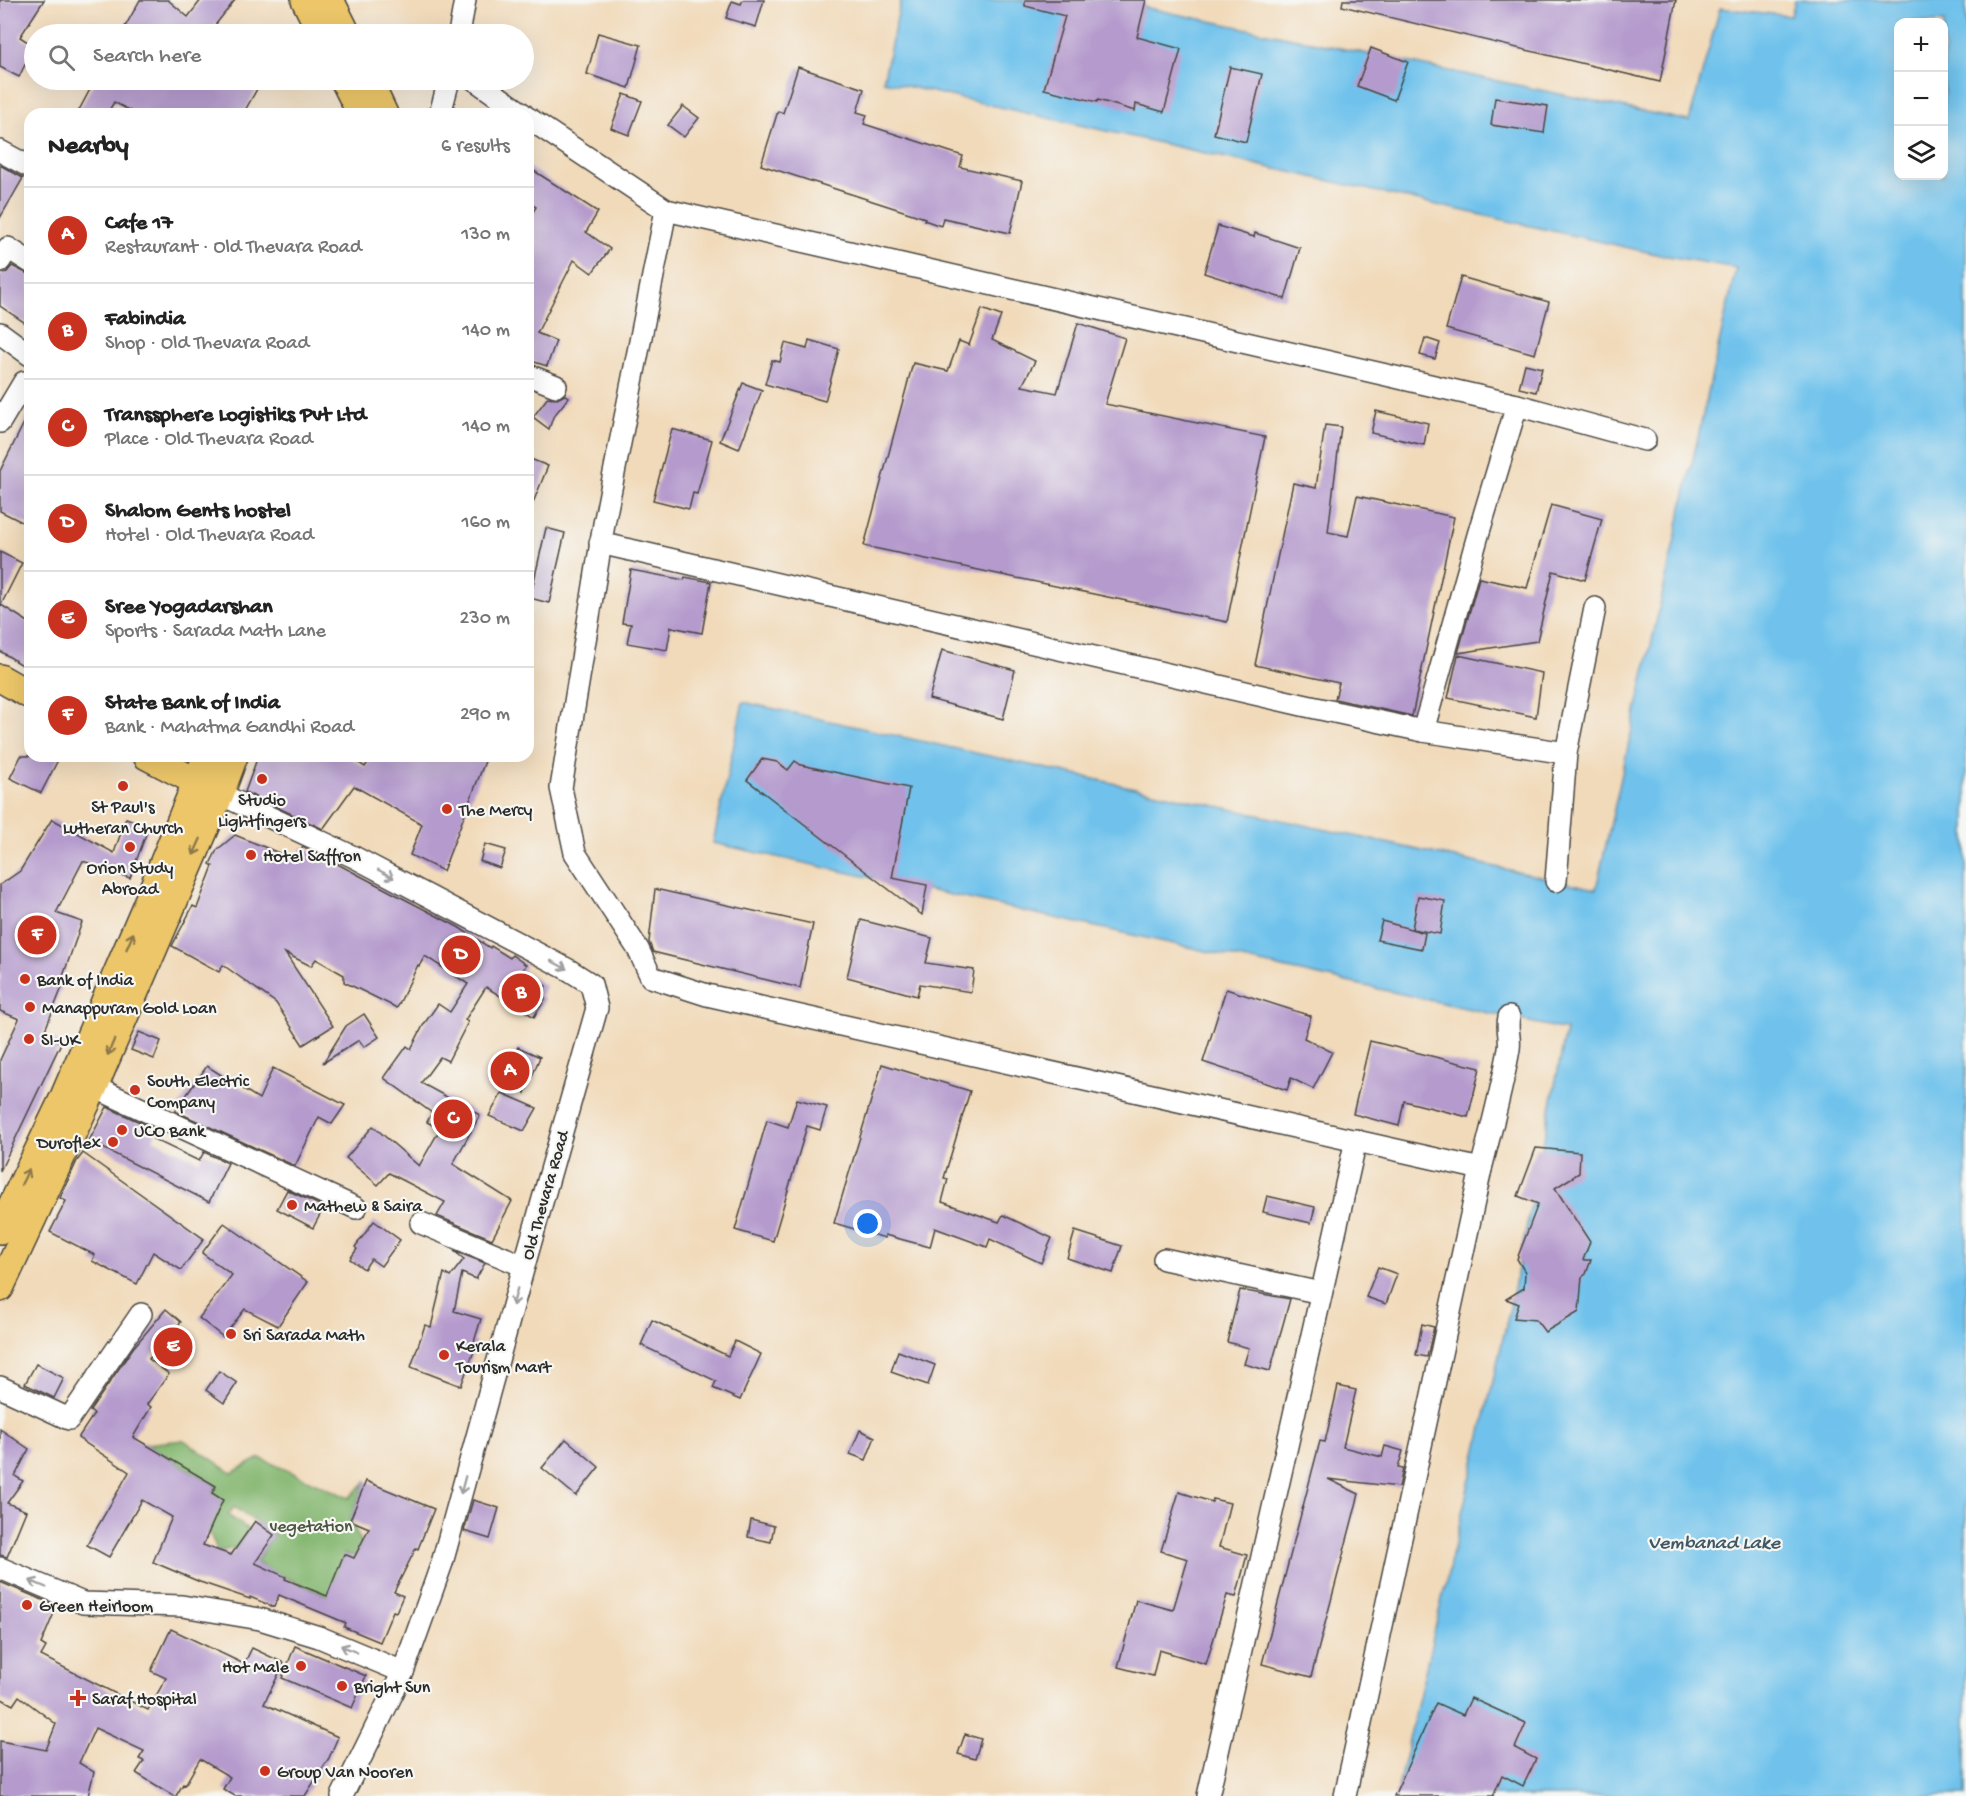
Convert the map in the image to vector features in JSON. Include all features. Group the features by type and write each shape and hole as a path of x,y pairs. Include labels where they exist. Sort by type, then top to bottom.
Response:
{"main road":[{"path":"305,0 317,24"},
{"path":"330,0 342,24"},
{"path":"349,90 358,108"},
{"path":"373,90 381,108"},
{"path":"0,678 24,692"},
{"path":"158,762 220,794"},
{"path":"0,1230 63,1099 204,762"},
{"path":"0,1288 94,1087 232,762"}],"street":[{"path":"461,24 465,0"},
{"path":"442,108 446,90"},
{"path":"489,90 515,108"},
{"path":"534,122 666,210 1517,405 1645,440"},
{"path":"0,151 24,164"},
{"path":"666,210 600,543 561,788 575,853 638,949 651,977 718,998 1482,1169"},
{"path":"0,261 8,248 24,258"},
{"path":"0,333 24,351"},
{"path":"0,422 24,382"},
{"path":"534,383 556,386"},
{"path":"1423,731 1517,405"},
{"path":"600,543 1302,705 1423,731 1566,753"},
{"path":"1556,881 1566,753 1594,608"},
{"name":"Old Thevara Road","path":"220,794 354,857 559,964 591,984 597,1008 442,1563 403,1672 342,1796"},
{"path":"1345,1796 1503,1081 1510,1042 1507,1026 1509,1017"},
{"path":"94,1087 356,1208"},
{"path":"1208,1796 1356,1140"},
{"path":"421,1223 524,1266"},
{"path":"1164,1259 1321,1293"},
{"path":"0,1387 69,1419 141,1314"},
{"path":"0,1568 83,1603 182,1606 260,1619 319,1637 403,1672"}],"green space":[{"name":"vegetation","path":"184,1440 232,1473 260,1458 349,1498 366,1481 350,1520 362,1543 355,1556 344,1554 338,1601 256,1562 274,1535 234,1507 228,1515 249,1530 236,1548 218,1551 209,1532 173,1516 202,1512 216,1486 145,1444"}],"water":[{"name":"Vembanad Lake","path":"901,0 1110,0 1689,121 1720,8 1791,16 1795,0 1966,0 1966,1796 1428,1796 1398,1787 1510,1308 1566,1030 713,843 743,702 1596,889 1736,268 1656,254 883,81"}],"building":[{"path":"0,0 44,0 28,24 24,24 24,31 20,37 24,40 24,67 19,77 0,67"},
{"path":"140,0 168,0 188,17 201,0 235,0 216,24 127,24"},
{"path":"743,0 764,0 756,27 726,18 732,1 741,4"},
{"path":"1025,0 1146,0 1137,37 1181,49 1164,112 1136,104 1135,111 1098,100 1097,102 1044,89 1065,16 1025,6"},
{"path":"1343,0 1676,0 1660,82 1342,6"},
{"path":"598,33 641,45 629,88 587,74"},
{"path":"1371,48 1408,62 1394,100 1357,86"},
{"path":"798,67 864,89 857,112 867,115 864,124 963,156 960,167 1022,181 1010,233 943,218 941,226 924,220 925,218 761,165 778,111 783,113"},
{"path":"1230,67 1262,74 1246,142 1214,134"},
{"path":"90,90 256,90 246,108 125,108 114,102 110,108 80,108"},
{"path":"624,94 642,101 629,135 611,128"},
{"path":"1495,98 1548,106 1544,133 1491,125"},
{"path":"683,106 699,118 684,137 668,125"},
{"path":"0,165 23,178 0,218"},
{"path":"534,171 598,212 586,232 610,249 592,273 574,260 537,333 556,341 547,366 534,362 534,210 536,207 534,206"},
{"path":"1218,226 1254,237 1255,233 1300,248 1285,299 1204,273"},
{"path":"12,266 24,272 24,322 0,306 0,274 7,272"},
{"path":"1461,277 1549,302 1535,354 1446,329"},
{"path":"982,309 1001,316 992,340 1035,361 1022,386 1057,393 1078,323 1125,338 1105,404 1265,437 1227,622 864,546 913,363 948,371 959,341 969,345"},
{"path":"1425,338 1440,343 1435,359 1420,355"},
{"path":"809,340 839,349 825,401 765,384 772,360 780,362 785,343 807,349"},
{"path":"1525,364 1542,368 1536,392 1519,388"},
{"path":"743,383 762,390 739,449 720,441"},
{"path":"565,395 569,397 553,417 549,429 534,416 548,397 557,399"},
{"path":"1376,411 1428,423 1424,445 1371,433"},
{"path":"24,423 24,523 0,511 0,471"},
{"path":"1325,425 1341,427 1328,532 1348,536 1357,496 1454,517 1412,716 1335,699 1339,683 1255,665 1293,483 1316,488"},
{"path":"672,429 712,440 697,494 693,493 689,509 653,500"},
{"path":"534,460 548,466 534,500"},
{"path":"1551,505 1602,519 1585,580 1553,571 1537,641 1458,653 1479,578 1527,588"},
{"path":"546,528 565,533 549,603 534,599 534,580"},
{"path":"0,552 22,563 1,605 24,619 24,666 0,651"},
{"path":"631,570 684,580 685,577 711,582 702,633 671,627 667,650 627,643 631,624 622,623"},
{"path":"942,650 1015,670 1003,719 929,699"},
{"path":"1458,655 1542,673 1536,717 1448,698"},
{"path":"21,756 24,756 24,762 57,762 41,793 10,778"},
{"path":"762,759 777,762 788,770 795,761 801,765 909,788 892,878 927,885 922,915 747,780"},
{"path":"256,762 357,762 365,767 368,762 485,762 443,871 410,855 422,824 354,786 323,829 245,792"},
{"path":"126,818 149,826 130,878 83,861 56,913 82,922 62,979 65,980 43,1035 61,1043 0,1171 0,1060 19,1019 0,1011 0,885 20,871 52,819 114,853"},
{"path":"235,835 296,860 303,847 326,858 458,927 490,948 491,946 510,958 512,955 526,965 522,971 546,986 540,996 545,999 534,1017 486,987 465,1020 468,1022 448,1061 440,1057 421,1083 480,1115 453,1164 512,1201 492,1239 437,1216 445,1202 389,1173 378,1185 346,1158 373,1126 419,1166 440,1129 427,1122 432,1113 384,1078 407,1046 411,1049 438,1004 450,1012 468,984 425,956 418,965 397,1008 344,982 344,975 316,959 311,966 285,953 333,1026 303,1045 276,1003 223,965 219,972 172,946 193,906 197,908 213,866 210,864 217,850"},
{"path":"485,844 506,850 500,868 480,861"},
{"path":"655,889 813,924 800,988 653,952 649,942"},
{"path":"1418,896 1445,901 1440,934 1412,929"},
{"path":"861,920 932,938 926,963 974,970 971,992 920,984 917,996 847,977"},
{"path":"1382,921 1425,933 1422,949 1377,940"},
{"path":"1226,989 1311,1016 1304,1038 1332,1052 1313,1089 1291,1078 1287,1090 1203,1062"},
{"path":"364,1014 379,1037 364,1047 359,1040 323,1063 346,1026"},
{"path":"139,1032 161,1041 154,1059 131,1050"},
{"path":"1370,1041 1480,1068 1468,1117 1404,1101 1399,1126 1353,1114"},
{"path":"518,1047 540,1057 525,1093 512,1060"},
{"path":"882,1064 970,1091 944,1178 948,1179 942,1202 999,1222 1003,1215 1052,1238 1041,1263 990,1239 987,1247 935,1228 930,1247 885,1235 885,1238 834,1223"},
{"path":"207,1066 259,1099 273,1068 345,1105 332,1124 319,1117 295,1166 175,1111"},
{"path":"502,1093 537,1108 524,1131 489,1116"},
{"path":"797,1099 827,1107 820,1130 807,1126 773,1241 735,1230 767,1120 788,1127"},
{"path":"107,1107 157,1130 153,1139 199,1161 204,1152 228,1163 209,1202 89,1141"},
{"path":"1536,1148 1580,1152 1579,1173 1555,1188 1590,1242 1583,1260 1591,1260 1586,1274 1582,1277 1579,1312 1545,1332 1536,1320 1514,1318 1519,1304 1506,1299 1524,1288 1525,1272 1517,1259 1538,1204 1518,1196"},
{"path":"83,1153 204,1239 181,1270 153,1252 137,1284 92,1261 95,1255 50,1232 66,1201 60,1198"},
{"path":"287,1190 324,1207 313,1228 277,1209"},
{"path":"1267,1196 1315,1207 1311,1223 1263,1212"},
{"path":"374,1221 400,1240 381,1266 371,1259 364,1269 350,1259 357,1249 355,1247"},
{"path":"224,1223 308,1282 278,1326 245,1309 223,1337 199,1318 232,1275 202,1253"},
{"path":"1075,1231 1122,1246 1113,1273 1067,1258"},
{"path":"454,1251 485,1263 476,1279 462,1273 454,1311 481,1319 474,1342 477,1343 461,1386 411,1367 425,1325 431,1327 444,1273 450,1277 464,1259"},
{"path":"1378,1267 1397,1274 1386,1304 1366,1297"},
{"path":"1240,1290 1290,1299 1270,1371 1244,1364 1249,1348 1227,1342"},
{"path":"166,1309 181,1322 149,1359 169,1374 147,1404 151,1407 133,1437 216,1486 212,1493 223,1500 203,1545 231,1555 255,1521 274,1535 255,1563 286,1577 285,1579 327,1596 344,1554 354,1558 369,1528 350,1520 366,1481 434,1509 418,1549 416,1548 394,1592 403,1596 396,1612 393,1611 380,1642 344,1627 346,1623 279,1595 274,1607 200,1582 153,1562 172,1517 142,1500 109,1557 87,1545 129,1472 78,1438 94,1414 90,1411 133,1348"},
{"path":"652,1320 728,1356 735,1341 761,1354 740,1400 713,1388 716,1381 641,1345"},
{"path":"1422,1324 1434,1327 1427,1357 1416,1355"},
{"path":"898,1351 935,1365 928,1385 891,1372"},
{"path":"36,1364 64,1378 54,1398 25,1384"},
{"path":"219,1371 237,1383 224,1403 206,1390"},
{"path":"1338,1386 1356,1390 1343,1447 1382,1457 1385,1446 1403,1451 1398,1468 1403,1469 1399,1487 1328,1479 1359,1494 1311,1677 1262,1664 1320,1441 1325,1442"},
{"path":"0,1429 29,1449 15,1476 23,1481 7,1503 26,1511 7,1557 0,1555"},
{"path":"860,1430 875,1437 866,1460 850,1454"},
{"path":"566,1439 599,1467 576,1496 542,1468"},
{"path":"1179,1492 1212,1502 1213,1499 1230,1503 1219,1547 1247,1555 1236,1597 1227,1595 1206,1664 1159,1650 1153,1676 1118,1667 1136,1600 1173,1610 1188,1559 1161,1551"},
{"path":"473,1500 499,1508 490,1539 464,1531"},
{"path":"751,1520 774,1526 771,1542 748,1537"},
{"path":"0,1582 57,1606 41,1644 46,1647 41,1656 148,1710 166,1678 151,1671 171,1629 244,1664 252,1648 284,1663 264,1704 338,1737 329,1758 305,1796 235,1796 223,1789 230,1777 200,1759 185,1785 183,1784 174,1796 136,1773 144,1761 139,1759 144,1751 95,1728 79,1763 94,1772 88,1796 0,1796 0,1741 46,1750 56,1724 19,1696 13,1705 0,1698"},
{"path":"295,1646 366,1676 352,1708 282,1678"},
{"path":"1471,1698 1526,1723 1515,1748 1536,1759 1523,1786 1502,1775 1493,1796 1394,1796 1436,1703 1463,1715"},
{"path":"965,1734 981,1739 975,1759 958,1754"}],"place":[{"name":"Studio Lightfingers","path":"262,779"},
{"name":"St Paul's Lutheran Church","path":"123,786"},
{"name":"The Mercy","path":"447,809"},
{"name":"Orion Study Abroad","path":"130,847"},
{"name":"Hotel Saffron","path":"251,855"},
{"name":"State Bank of India","path":"37,935"},
{"name":"Shalom Gents hostel","path":"461,955"},
{"name":"Bank of India","path":"25,979"},
{"name":"Fabindia","path":"521,993"},
{"name":"Manappuram Gold Loan","path":"30,1007"},
{"name":"SI-UK","path":"29,1039"},
{"name":"Cafe 17","path":"510,1071"},
{"name":"South Electric Company","path":"135,1090"},
{"name":"Transsphere Logistiks Pvt Ltd","path":"453,1119"},
{"name":"UCO Bank","path":"122,1130"},
{"name":"Duroflex","path":"113,1142"},
{"name":"Mathew & Saira","path":"292,1205"},
{"name":"Sri Sarada Math","path":"231,1334"},
{"name":"Sree Yogadarshan","path":"173,1347"},
{"name":"Kerala Tourism Mart","path":"444,1355"},
{"name":"Green Heirloom","path":"27,1605"},
{"name":"Hot Male","path":"301,1666"},
{"name":"Bright Sun","path":"342,1686"},
{"name":"Saraf Hospital","path":"78,1698"},
{"name":"Group Van Nooren","path":"265,1771"}]}
